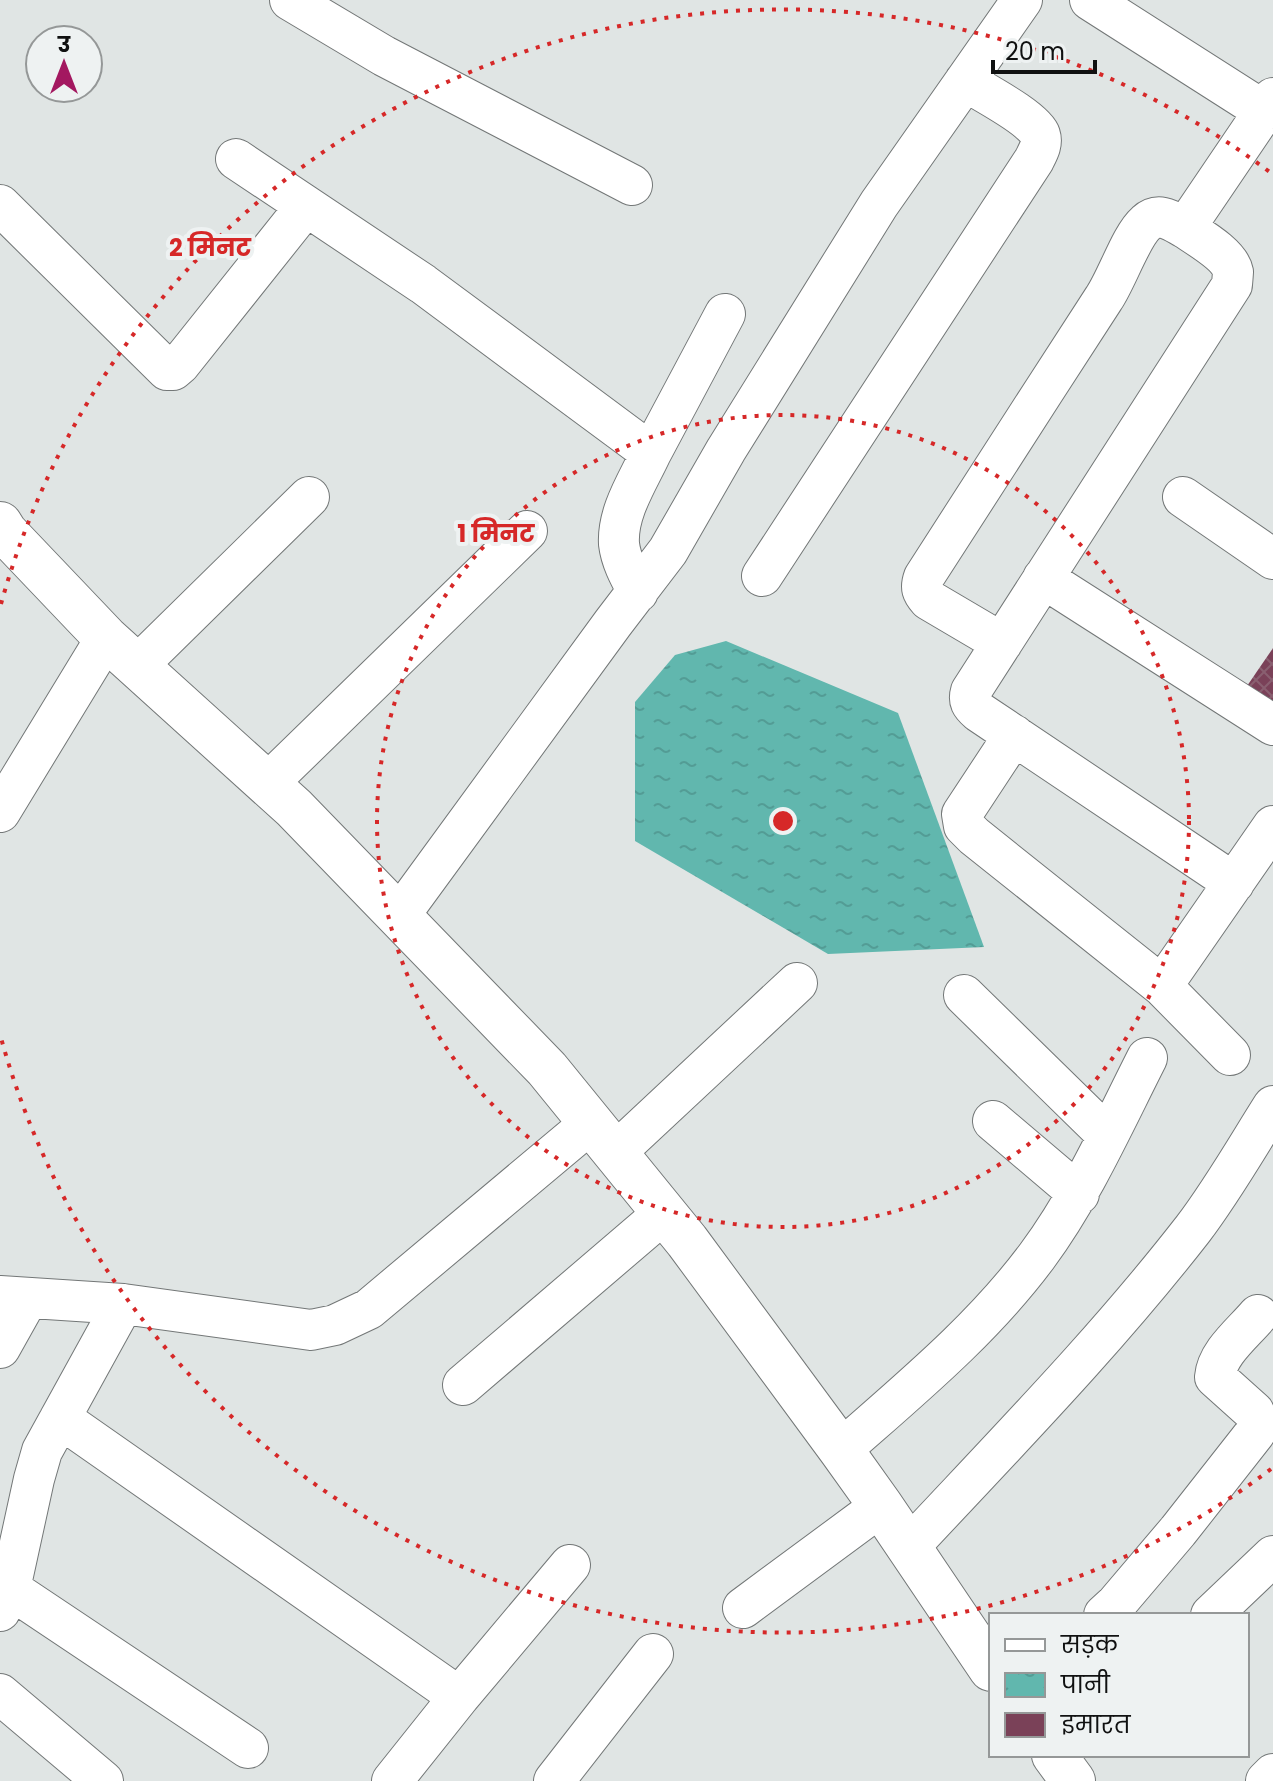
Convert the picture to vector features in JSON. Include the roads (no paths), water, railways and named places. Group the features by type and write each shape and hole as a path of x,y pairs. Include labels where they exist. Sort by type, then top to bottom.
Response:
{"street":[{"path":"290,0 384,56 632,185"},
{"path":"399,916 668,551 726,450 879,204 1022,0"},
{"path":"1090,0 1268,105 1185,228"},
{"path":"762,576 1026,173 1041,145 1040,133 1030,122 965,81"},
{"path":"236,159 423,284 651,453"},
{"path":"0,205 167,370 173,370 180,364 306,206"},
{"path":"1002,643 929,600 920,586 1107,293 1140,229 1148,220 1159,217 1168,219 1185,228 1230,263 1232,285 969,698 971,705 1234,883"},
{"path":"638,592 624,564 619,544 622,517 651,453 725,314"},
{"path":"0,812 121,652 309,497"},
{"path":"1183,497 1273,559"},
{"path":"0,524 121,652 294,808 547,1069 696,1254 881,1506 989,1666"},
{"path":"267,784 527,531"},
{"path":"1043,578 1273,725"},
{"path":"1014,735 962,814 964,826 1162,986 1230,1055"},
{"path":"1162,986 1273,826"},
{"path":"0,1348 14,1297 123,1304 311,1330 335,1325 369,1309 603,1137 797,983"},
{"path":"964,995 1108,1136"},
{"path":"841,1450 934,1368 995,1308 1037,1256 1079,1194 1147,1058"},
{"path":"909,1547 1053,1393 1132,1303 1194,1226 1273,1106"},
{"path":"993,1121 1079,1194"},
{"path":"463,1385 664,1213"},
{"path":"123,1304 42,1451 5,1600 248,1748"},
{"path":"1106,1613 1178,1531 1255,1433 1258,1421 1254,1412 1215,1377 1221,1358 1258,1315"},
{"path":"60,1418 459,1697"},
{"path":"743,1608 881,1506"},
{"path":"1213,1613 1273,1556"},
{"path":"392,1781 570,1565"},
{"path":"554,1781 653,1654"},
{"path":"0,1694 103,1781"},
{"path":"1266,1781 1273,1774"}],"water":[{"path":"726,641 898,713 984,947 828,954 635,841 635,702 675,655"}]}
